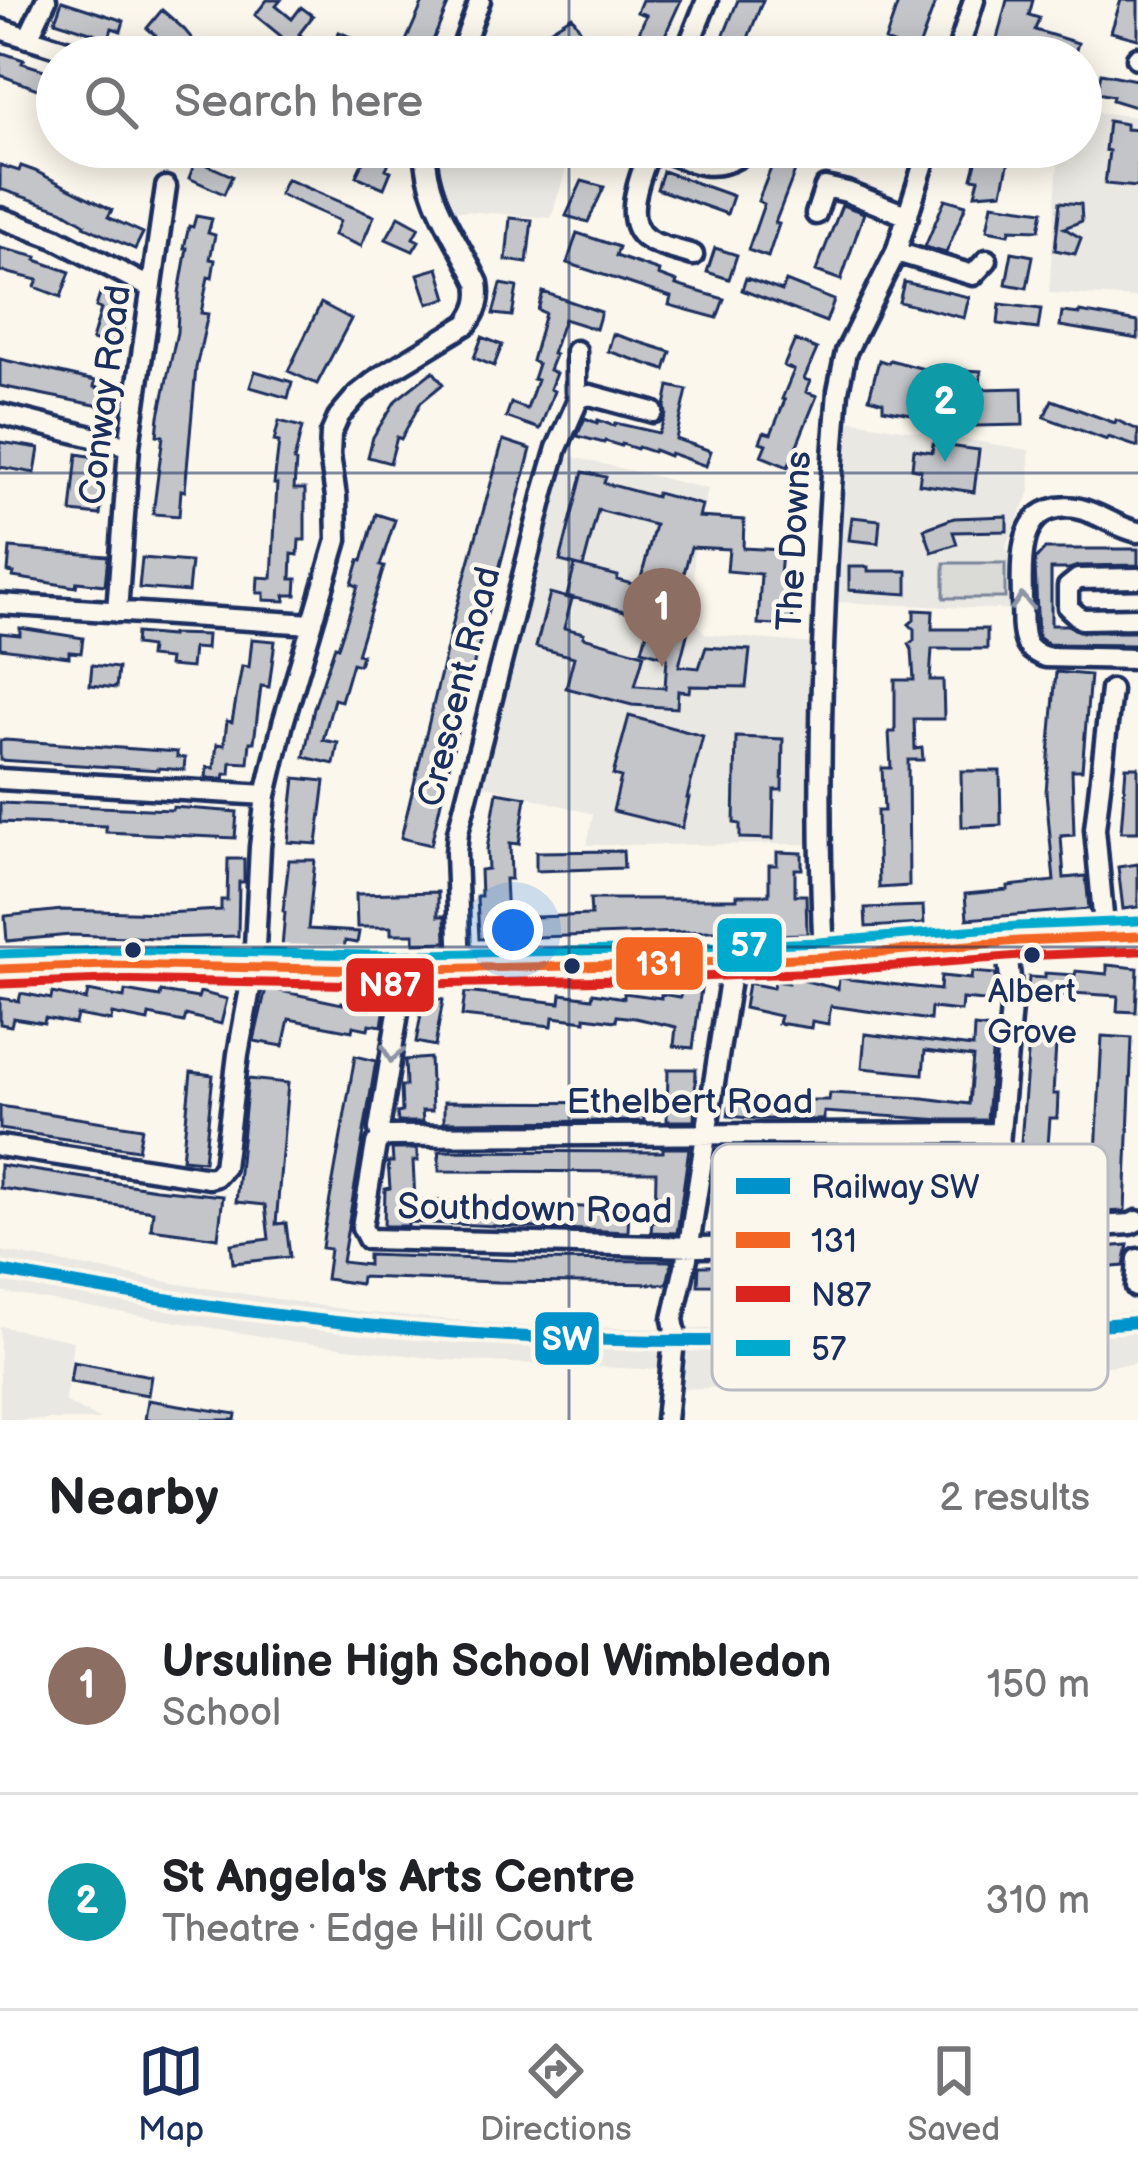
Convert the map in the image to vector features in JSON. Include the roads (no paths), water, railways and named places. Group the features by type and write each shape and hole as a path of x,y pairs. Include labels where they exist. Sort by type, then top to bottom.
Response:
{"main road":[{"path":"0,969 118,965 460,969 824,957 1138,936"}],"street":[{"path":"28,38 46,0"},
{"path":"467,36 480,0"},
{"path":"692,36 707,0"},
{"path":"963,36 974,0"},
{"path":"0,29 36,41"},
{"path":"0,1146 192,1175 216,1177 224,1167 254,967 266,795 337,539 332,434 339,416 357,395 456,334 478,305 478,283 437,201 427,168"},
{"path":"644,168 634,196 634,218 641,234 693,255"},
{"name":"The Downs","path":"824,957 823,637 838,391 846,352 896,252 923,168"},
{"name":"Conway Road","path":"117,612 129,446 166,187"},
{"path":"816,214 825,188 908,216"},
{"path":"0,218 55,238 152,288"},
{"path":"896,252 980,276"},
{"path":"576,351 579,398 590,395 653,412"},
{"name":"Crescent Road","path":"460,969 458,832 539,510 557,448 579,398"},
{"path":"0,414 129,446"},
{"path":"1138,532 1085,509 1047,511 1030,529 1022,569 1023,637 1035,653 1138,659"},
{"path":"1138,578 1078,579 1068,587 1067,608 1081,619 1138,618"},
{"path":"0,604 312,624"},
{"path":"1105,937 1095,829 1112,690"},
{"path":"0,779 266,795"},
{"path":"1000,1133 1012,996 1006,942"},
{"path":"666,1420 673,1319 689,1246 733,960"},
{"path":"699,962 714,976 726,1012"},
{"path":"381,1138 405,970"},
{"name":"Ethelbert Road","path":"381,1138 1000,1133"},
{"name":"Southdown Road","path":"999,1144 1000,1133"},
{"name":"Southdown Road","path":"381,1138 376,1144 362,1227 372,1240 712,1246"},
{"path":"1108,1225 1138,1221"},
{"path":"1136,1287 1138,1258"}],"rail line":[{"name":"SW","path":"0,1271 158,1298 369,1325 512,1336 712,1341"},
{"name":"SW","path":"1108,1324 1138,1322"}],"place":[{"name":"St Angela's Arts Centre","path":"945,462"},
{"name":"Ursuline High School Wimbledon","path":"662,667"},
{"name":"Albert Grove","path":"1032,955"}]}
